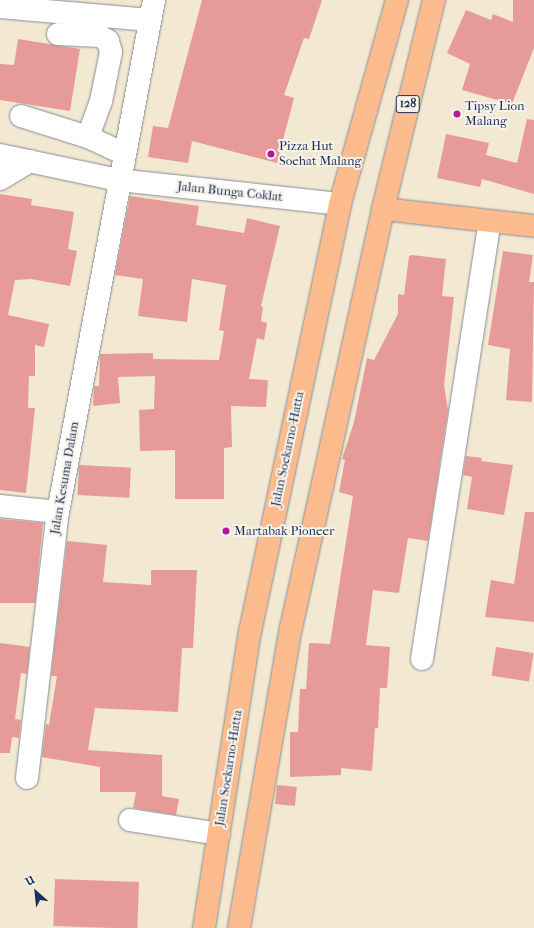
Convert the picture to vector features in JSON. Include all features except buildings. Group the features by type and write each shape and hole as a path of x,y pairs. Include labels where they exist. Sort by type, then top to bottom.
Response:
{"main road":[{"name":"Jalan Soekarno-Hatta","path":"204,928 250,632 340,204 397,0"},
{"name":"128","path":"239,928 291,628 383,209 434,0"},
{"path":"383,209 534,226"},
{"path":"212,878 247,880"}],"street":[{"path":"0,7 152,10"},
{"name":"Jalan Kesuma Dalam","path":"27,778 58,512 152,10"},
{"path":"58,34 100,36 108,41 111,52 101,101 88,137"},
{"path":"21,116 88,137 124,154"},
{"name":"Jalan Bunga Coklat","path":"0,155 119,180 340,204"},
{"path":"0,179 30,161"},
{"path":"422,659 490,222"},
{"path":"0,506 58,512"},
{"path":"130,820 219,834"}],"place":[{"name":"Tipsy Lion Malang","path":"457,114"},
{"name":"Pizza Hut Soehat Malang","path":"271,154"},
{"name":"Martabak Pioneer","path":"226,531"}]}
